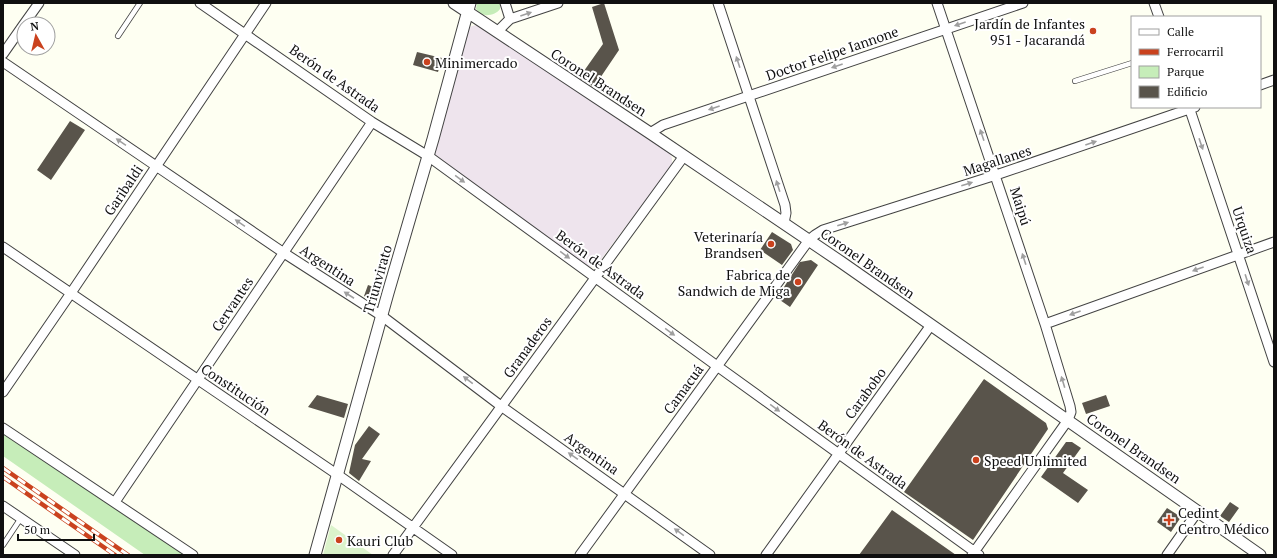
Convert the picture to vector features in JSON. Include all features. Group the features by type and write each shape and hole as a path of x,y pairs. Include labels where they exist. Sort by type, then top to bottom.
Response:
{"street":[{"path":"30,16 39,3"},
{"name":"Berón de Astrada","path":"200,3 372,122 428,156 975,554"},
{"name":"Garibaldi","path":"3,392 266,3"},
{"name":"Coronel Brandsen","path":"454,3 469,8 497,32 809,240 1260,555"},
{"path":"505,3 510,19"},
{"path":"497,32 510,19 558,3"},
{"path":"718,3 784,205 786,213 784,224"},
{"name":"Maipú","path":"937,3 1045,324 1070,406 1071,412 1068,420"},
{"name":"Doctor Felipe Iannone","path":"650,133 663,125 1023,3"},
{"path":"1154,3 1159,16"},
{"name":"Triunvirato","path":"315,555 469,8"},
{"path":"3,54 16,35"},
{"name":"Argentina","path":"3,62 284,253 382,316 501,406 710,555"},
{"path":"1261,85 1274,80"},
{"name":"Magallanes","path":"809,240 823,230 996,175 1191,108"},
{"name":"Urquiza","path":"1191,108 1274,362"},
{"name":"Cervantes","path":"115,502 372,122"},
{"name":"Granaderos","path":"393,555 684,156"},
{"name":"Camacuá","path":"580,555 809,240"},
{"path":"1045,324 1274,242"},
{"name":"Constitución","path":"3,247 338,475 452,555"},
{"name":"Carabobo","path":"766,555 932,325"},
{"path":"975,554 1068,420"},
{"path":"3,428 193,555"},
{"path":"3,506 75,555"},
{"path":"1167,555 1198,511"}],"lane":[{"path":"118,36 140,3"},
{"path":"1075,81 1131,63"},
{"path":"3,544 21,518"}],"shaded area":[{"path":"477,25 669,152 672,158 672,165 596,266 588,266 438,161 434,156 433,150 467,32 469,28"}],"green space":[{"path":"477,3 500,3 500,9 492,14 483,15 476,9"},
{"path":"3,430 188,555 145,555 3,456"},
{"name":"Kauri Club","path":"331,525 373,555 323,555"}],"building":[{"path":"604,3 619,50 594,87 579,78 603,44 592,7"},
{"name":"Minimercado","path":"417,52 442,58 438,72 413,65"},
{"path":"70,121 85,130 51,180 37,170"},
{"path":"772,232 791,244 793,250 782,265 760,250"},
{"name":"Fabrica de Sandwich de Miga","path":"811,260 818,265 790,307 777,298 800,262"},
{"path":"368,285 379,289 377,297 371,299 364,296"},
{"name":"Speed Unlimited","path":"984,379 1046,423 1048,429 973,540 904,492"},
{"path":"317,395 348,404 344,418 308,407"},
{"path":"1106,395 1110,406 1086,414 1082,403"},
{"path":"369,426 380,434 362,459 371,461 359,481 349,473 355,445"},
{"path":"1066,442 1072,442 1081,448 1063,473 1088,490 1078,503 1041,477"},
{"path":"1230,502 1239,508 1229,522 1220,516"},
{"name":"Cedint Centro Médico","path":"1167,508 1181,517 1171,532 1157,522"},
{"path":"892,510 956,555 859,555"}],"railway":[{"path":"3,468 128,555"},
{"path":"3,477 115,555"}],"place":[{"name":"Jardín de Infantes 951 - Jacarandá","path":"1093,31"},
{"name":"Minimercado","path":"427,62"},
{"name":"Veterinaría Brandsen","path":"771,244"},
{"name":"Fabrica de Sandwich de Miga","path":"798,282"},
{"name":"Speed Unlimited","path":"976,460"},
{"name":"Cedint Centro Médico","path":"1169,520"},
{"name":"Kauri Club","path":"339,540"}]}
